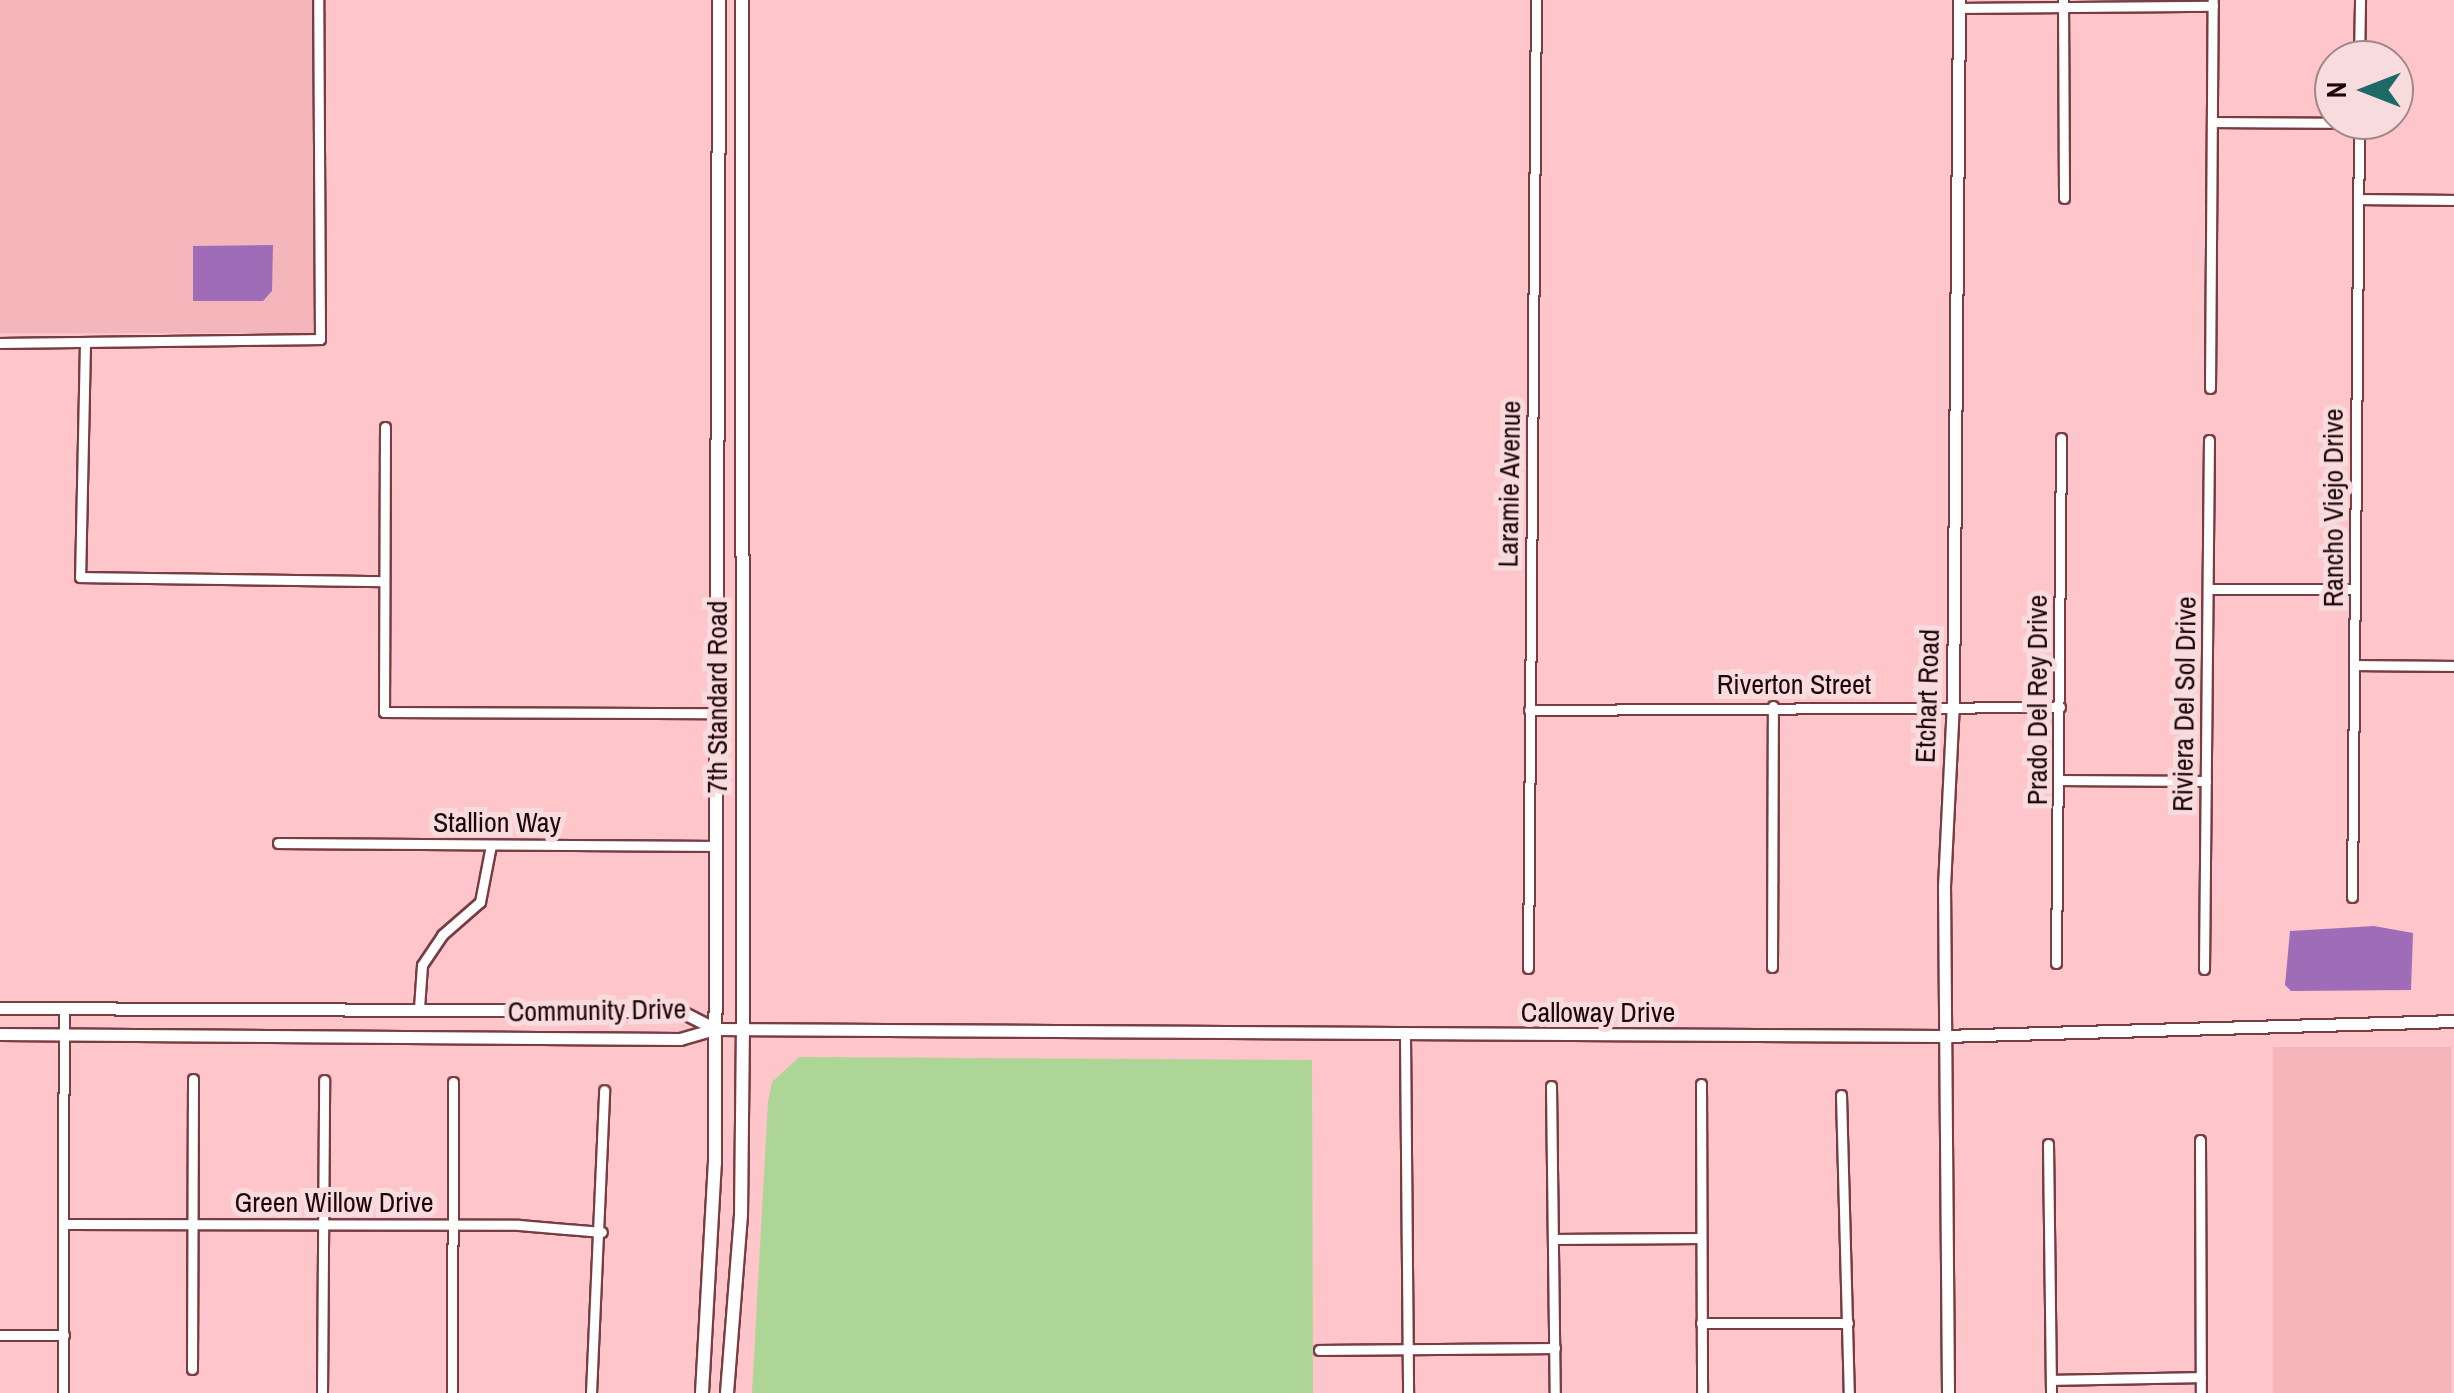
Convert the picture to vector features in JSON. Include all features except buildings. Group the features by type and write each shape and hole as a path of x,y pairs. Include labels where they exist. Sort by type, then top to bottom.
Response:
{"main road":[{"name":"7th Standard Road","path":"702,1393 714,1222 719,0"},
{"name":"7th Standard Road","path":"727,1393 739,1245 743,1030 742,0"}],"street":[{"path":"0,343 320,339 318,0"},
{"name":"Laramie Avenue","path":"1528,968 1536,0"},
{"path":"2359,40 2360,0"},
{"path":"1959,4 2213,3 2210,388"},
{"name":"Etchart Road","path":"1948,1393 1944,1036 1953,705 1959,4"},
{"path":"2063,4 2064,198"},
{"path":"2212,122 2314,122"},
{"name":"Rancho Viejo Drive","path":"2352,896 2358,140"},
{"path":"2358,200 2454,200"},
{"path":"85,343 80,576 382,581"},
{"path":"385,427 384,712 717,713"},
{"name":"Prado Del Rey Drive","path":"2056,963 2061,438"},
{"name":"Riviera Del Sol Drive","path":"2204,970 2209,440"},
{"path":"2208,589 2354,589"},
{"path":"2354,665 2454,666"},
{"path":"1772,706 1772,967"},
{"name":"Riverton Street","path":"1529,710 2060,707"},
{"path":"2060,780 2206,781"},
{"name":"Stallion Way","path":"278,843 716,846"},
{"path":"419,1008 422,965 442,935 480,902 491,845"},
{"name":"Community Drive","path":"0,1008 680,1011 716,1030"},
{"path":"63,1393 64,1008"},
{"name":"Calloway Drive","path":"716,1030 1405,1037 1944,1036 2454,1021"},
{"name":"Community Drive","path":"0,1034 680,1039 716,1030"},
{"path":"1405,1037 1408,1393"},
{"path":"192,1369 194,1080"},
{"path":"322,1393 324,1080"},
{"path":"452,1393 453,1082"},
{"path":"1702,1084 1702,1393"},
{"path":"1552,1086 1555,1393"},
{"path":"591,1393 602,1232 604,1090"},
{"path":"1841,1095 1849,1393"},
{"path":"2200,1140 2201,1393"},
{"path":"2048,1144 2051,1393"},
{"name":"Green Willow Drive","path":"65,1224 453,1224 602,1232"},
{"path":"1554,1239 1702,1238"},
{"path":"1702,1323 1848,1323"},
{"path":"0,1335 64,1335"},
{"path":"1320,1350 1555,1348"},
{"path":"2051,1380 2201,1378"}],"shaded area":[{"path":"0,0 326,0 326,333 0,333"},
{"path":"273,245 272,291 263,301 193,301 193,246"},
{"path":"2374,926 2413,933 2411,990 2291,991 2285,985 2290,931"},
{"path":"2273,1047 2451,1047 2451,1393 2273,1393"}],"green space":[{"path":"799,1057 1312,1060 1313,1393 752,1393 768,1102 772,1082"}]}
